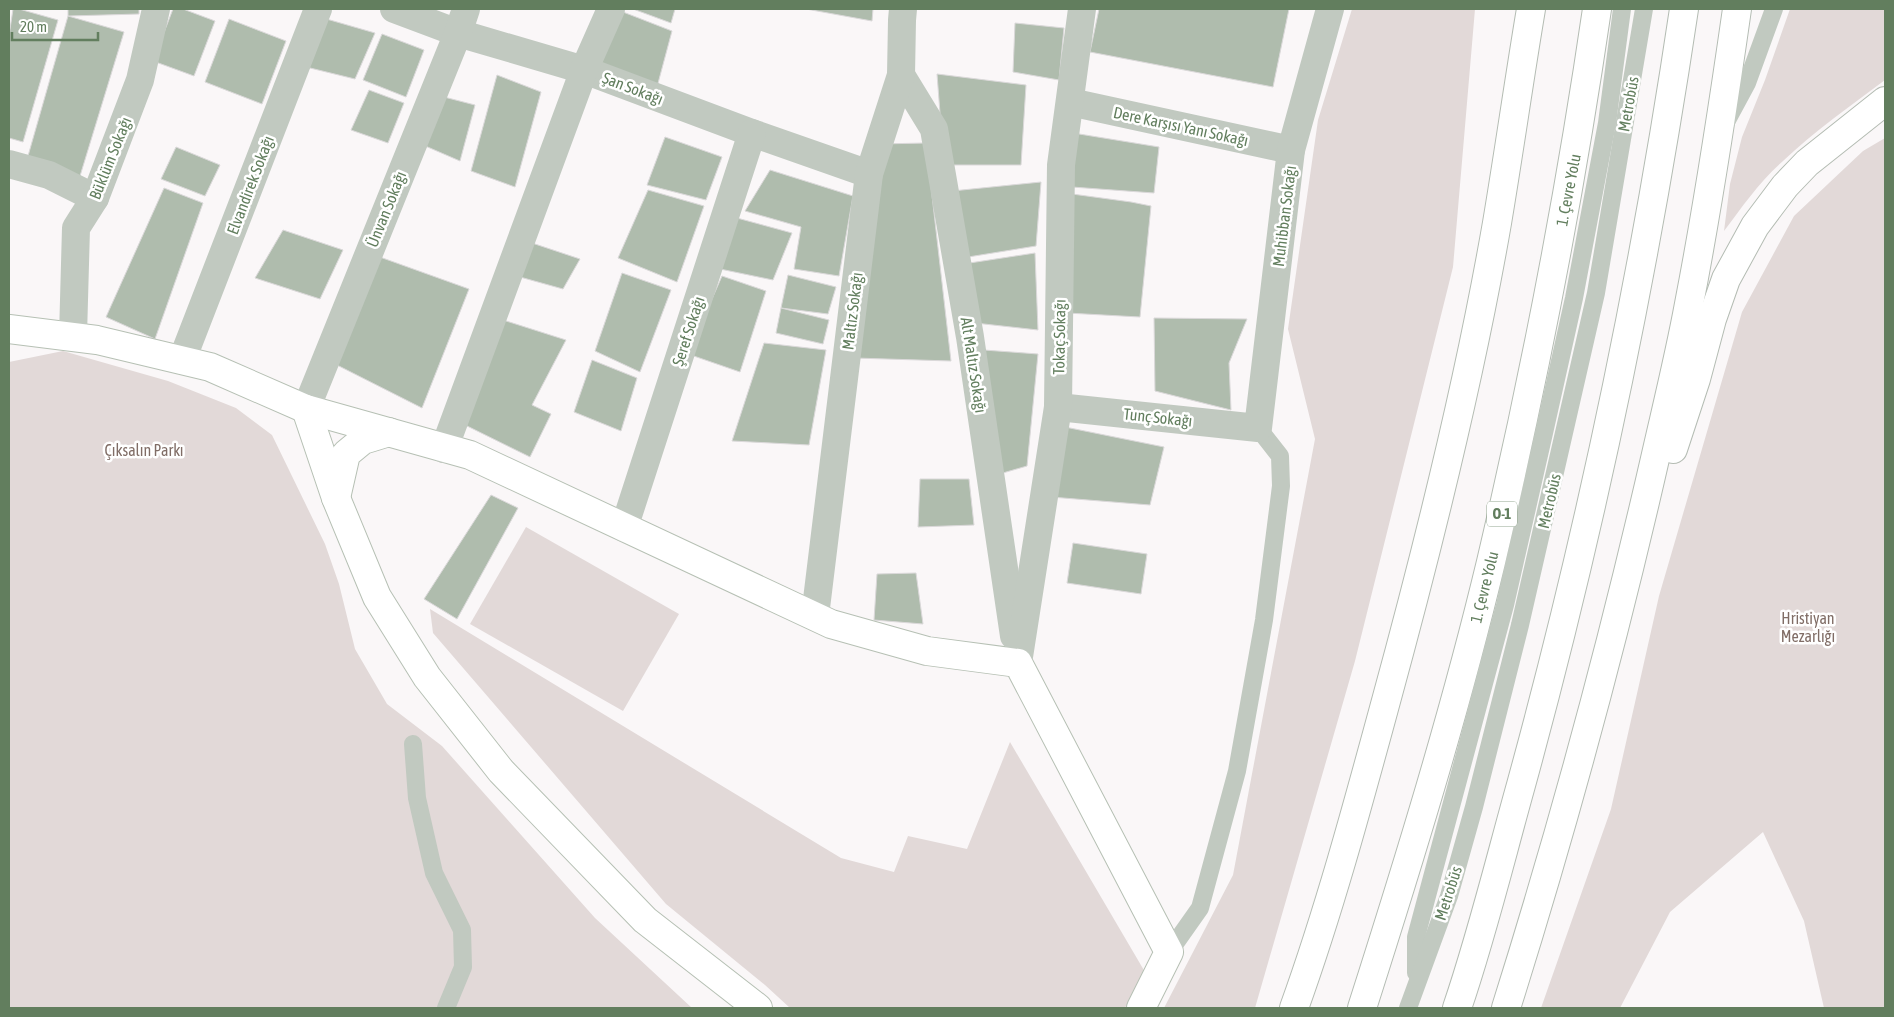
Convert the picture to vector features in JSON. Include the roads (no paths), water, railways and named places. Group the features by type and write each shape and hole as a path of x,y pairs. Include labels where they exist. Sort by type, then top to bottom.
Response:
{"main road":[{"path":"1294,1008 1314,952 1361,793 1413,603 1471,357 1497,223 1531,9"},
{"name":"1. Çevre Yolu","path":"1362,1008 1418,829 1491,563 1558,245 1578,135 1597,9"},
{"path":"1457,1008 1555,662 1602,461 1651,218 1684,9"},
{"path":"1506,1008 1538,908 1575,781 1637,538 1689,306 1718,137 1737,9"},
{"path":"1637,538 1651,508 1676,439 1696,379 1712,319 1726,280 1755,226 1785,186 1807,163 1885,102"},
{"path":"9,329 97,340 210,367 306,409 470,455 831,624 927,651 1018,664 1169,952 1141,1008"},
{"path":"306,409 336,498 377,597 427,677 501,771 645,920 758,1008"},
{"path":"336,498 346,454 363,440 389,432"}],"street":[{"name":"Büklüm Sokağı","path":"73,336 76,228 95,198 140,80 156,9"},
{"name":"Elvandirek Sokağı","path":"182,360 318,9"},
{"name":"Şan Sokağı","path":"394,9 462,21 584,70 752,133 869,174"},
{"path":"444,449 584,70 611,9"},
{"name":"Maltız Sokağı","path":"814,616 869,174 901,75 903,9"},
{"name":"Tokaç Sokağı","path":"1018,664 1058,407 1060,165 1082,9"},
{"name":"Muhibban Sokağı","path":"1258,428 1292,150 1330,9"},
{"name":"Ünvan Sokağı","path":"306,409 462,21"},
{"name":"Alt Maltız Sokağı","path":"901,75 934,129 970,337 1018,664"},
{"name":"Dere Karşısı Yanı Sokağı","path":"1070,102 1292,150"},
{"name":"Şeref Sokağı","path":"624,528 752,133"},
{"path":"9,164 48,175 95,198"},
{"name":"Tunç Sokağı","path":"1058,407 1258,428"}],"lane":[{"name":"Metrobüs","path":"1416,984 1416,937 1505,605 1574,298 1607,122 1622,9"},
{"name":"Metrobüs","path":"1408,1008 1449,896 1474,807 1520,625 1596,293 1644,9"},
{"path":"1718,137 1747,83 1774,9"},
{"path":"1169,952 1200,908 1236,771 1264,620 1281,486 1280,456 1258,428"},
{"path":"413,744 417,798 434,873 462,930 463,967 446,1008"}],"park label":[{"name":"Çıksalın Parkı","path":"144,450"},
{"name":"Hristiyan Mezarlığı","path":"1808,627"}]}
